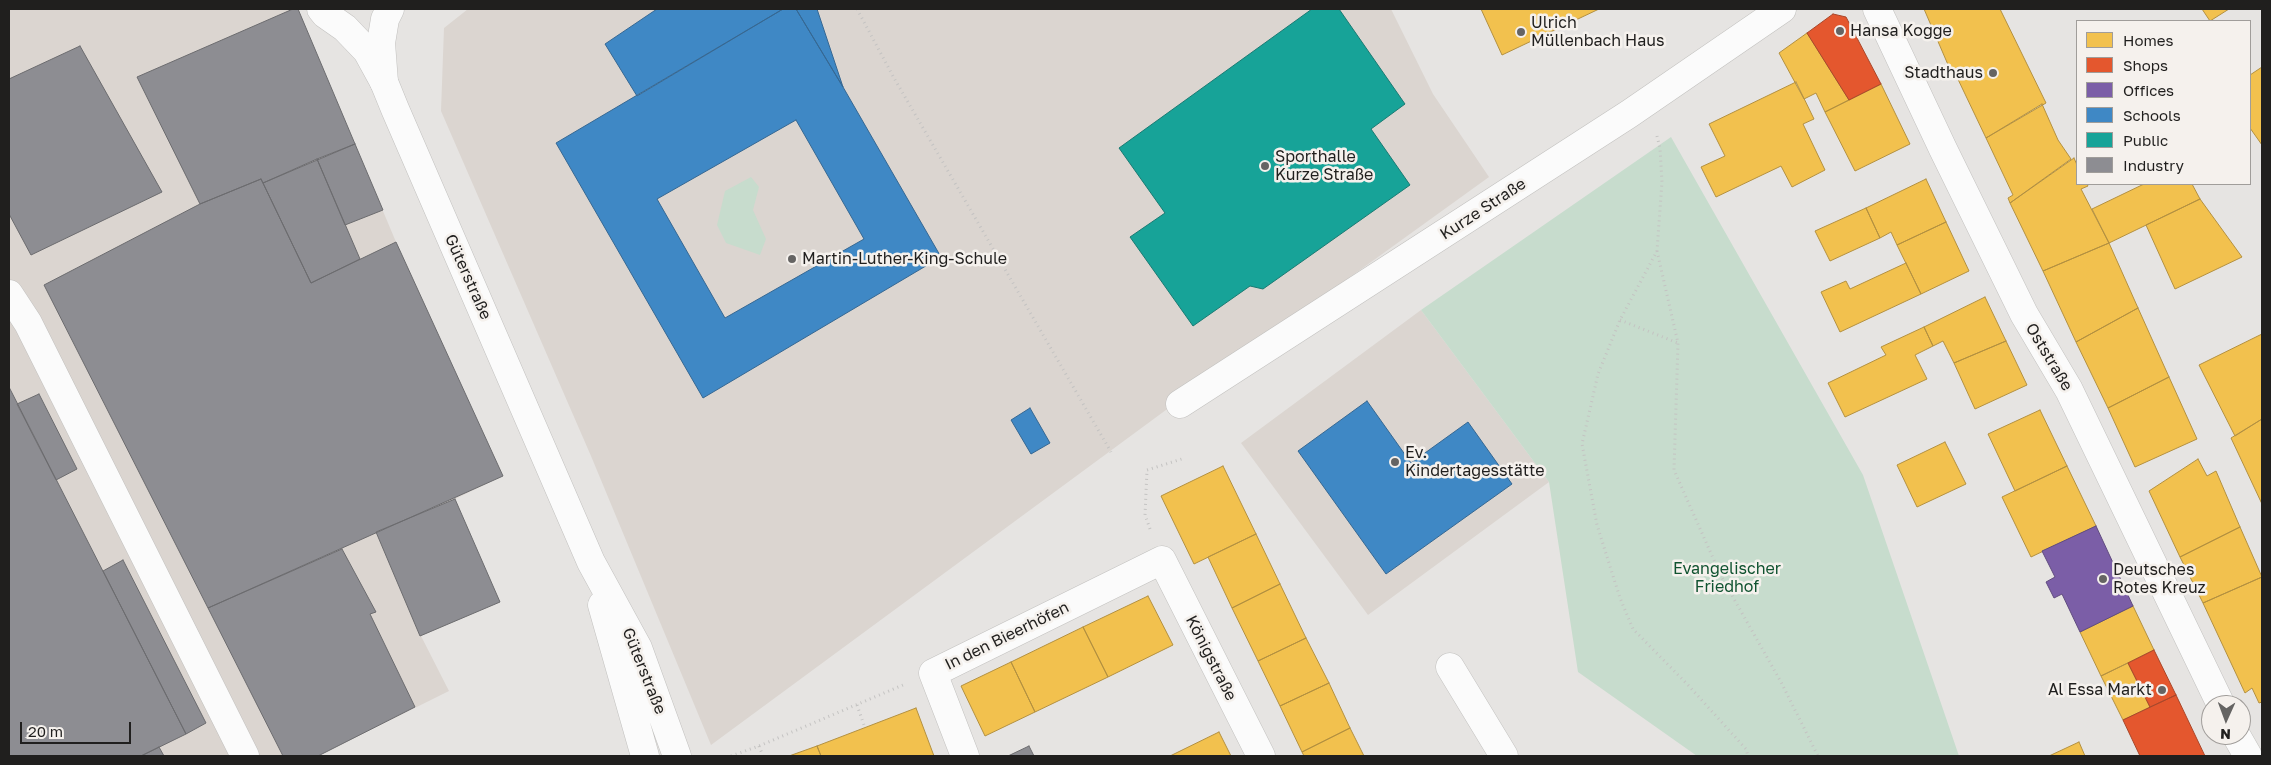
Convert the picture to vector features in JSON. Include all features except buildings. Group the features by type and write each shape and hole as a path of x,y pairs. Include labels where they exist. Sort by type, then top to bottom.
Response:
{"street":[{"name":"Güterstraße","path":"321,9 345,28 367,52 384,82 591,562 638,648 678,756"},
{"path":"384,82 382,43 385,19 390,9"},
{"name":"Kurze Straße","path":"1180,404 1629,114 1782,9"},
{"name":"Oststraße","path":"1877,9 2024,314 2069,390 2216,695"},
{"path":"9,294 28,323 245,756"},
{"name":"In den Bieerhöfen","path":"965,756 933,673 1162,560"},
{"name":"Königstraße","path":"1162,560 1260,756"},
{"name":"Güterstraße","path":"591,562 645,756"},
{"path":"1450,667 1504,756"},
{"path":"2242,745 2248,756"}],"path":[{"path":"857,9 894,78 1110,452"},
{"path":"1629,114 1654,127 1660,148 1662,182 1657,251 1678,343 1674,470 1721,576 1781,682 1818,756"},
{"path":"1657,251 1620,320 1598,374 1582,444 1597,525 1620,598 1633,629 1688,685 1746,749 1748,756"},
{"path":"1620,320 1678,343"},
{"path":"1162,560 1146,515 1148,470 1185,458"},
{"path":"730,756 759,746 904,685"},
{"path":"857,705 865,728"},
{"path":"759,746 763,756"}],"shaded area":[{"path":"9,9 298,9 396,242 503,476 455,499 500,602 421,636 449,691 318,756 9,756"},
{"name":"Martin-Luther-King-Schule","path":"468,9 1391,9 1433,94 1489,177 1170,407 711,745 591,456 441,111 444,28"},
{"name":"Ev. Kindertagesstätte","path":"1421,310 1549,482 1368,615 1241,443"}],"green space":[{"name":"Evangelischer Friedhof","path":"1671,137 1863,475 1959,756 1697,756 1578,672 1549,482 1421,310"},
{"path":"751,177 759,187 753,210 766,239 760,255 726,243 717,225 725,191"}],"place":[{"name":"Hansa Kogge","path":"1840,31"},
{"name":"Ulrich Müllenbach Haus","path":"1521,32"},
{"name":"Stadthaus","path":"1993,73"},
{"name":"Sporthalle Kurze Straße","path":"1265,166"},
{"name":"Martin-Luther-King-Schule","path":"792,259"},
{"name":"Ev. Kindertagesstätte","path":"1395,462"},
{"name":"Deutsches Rotes Kreuz","path":"2103,579"},
{"name":"Al Essa Markt","path":"2162,690"}]}
